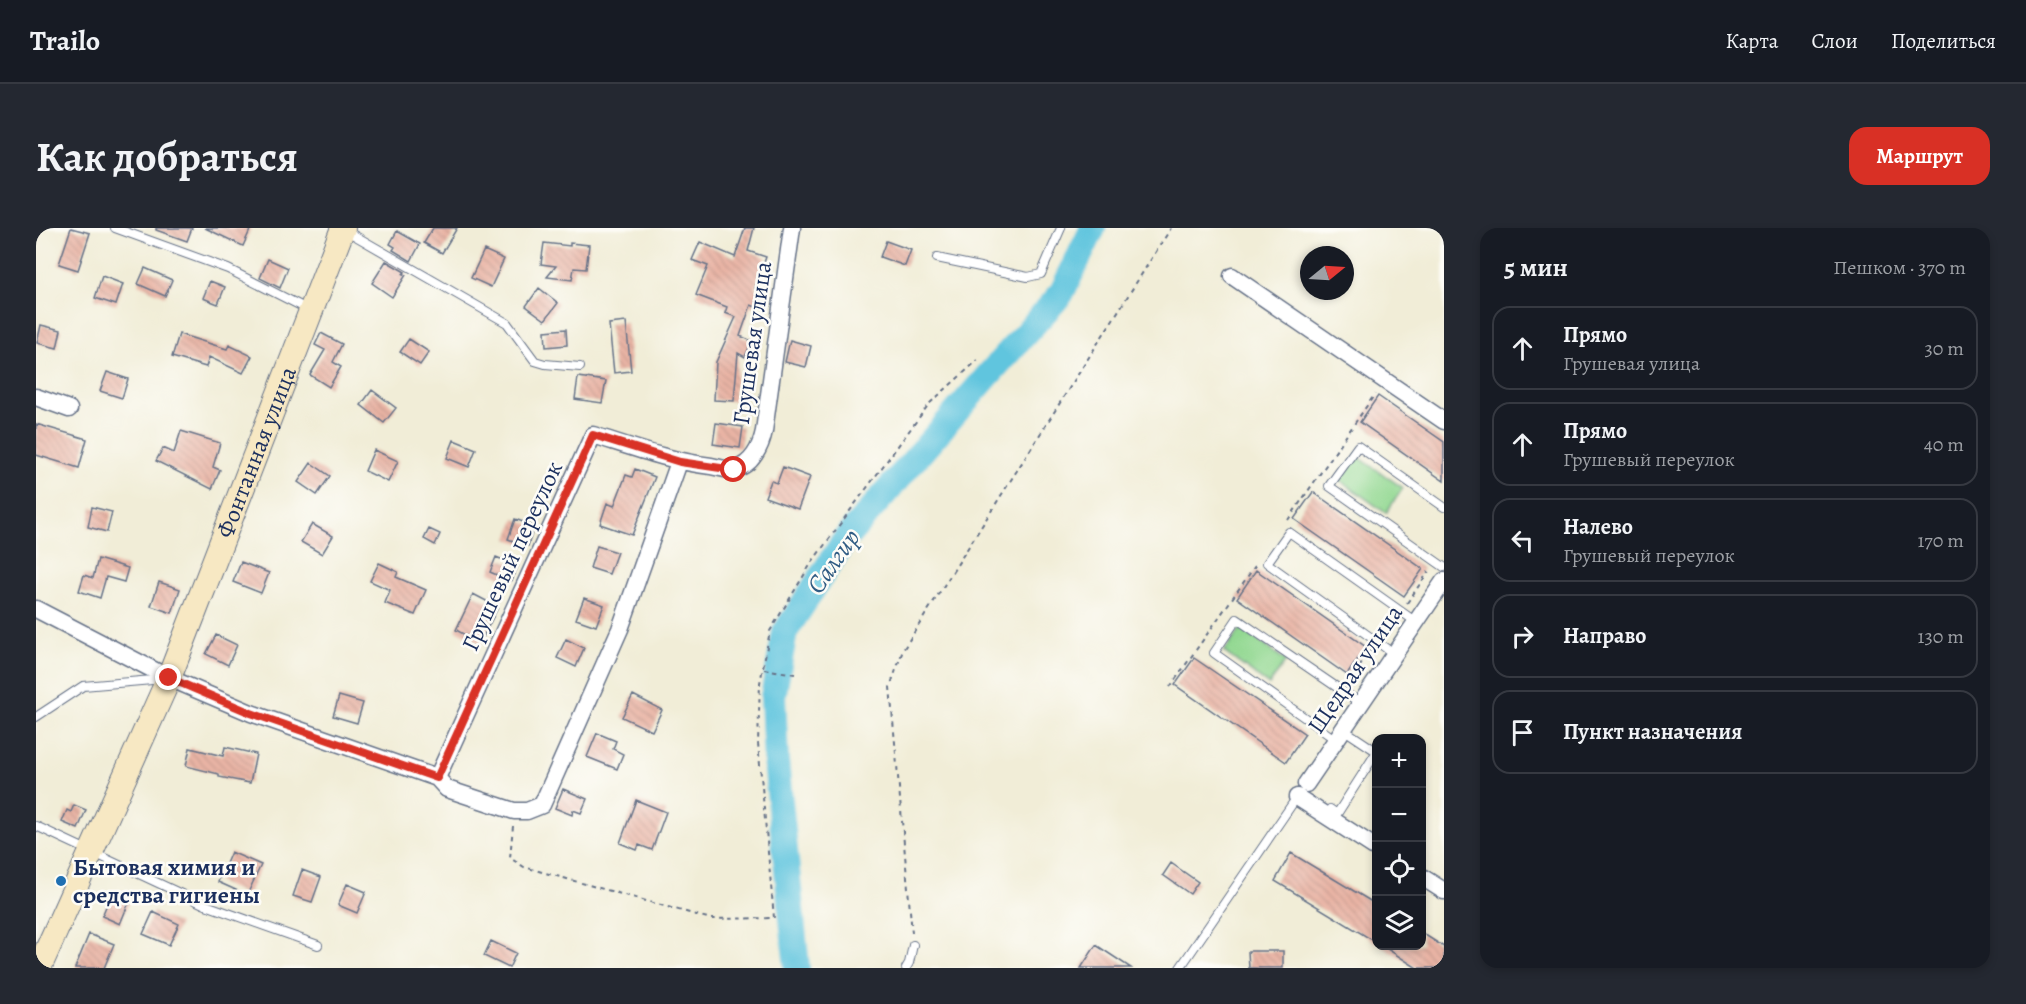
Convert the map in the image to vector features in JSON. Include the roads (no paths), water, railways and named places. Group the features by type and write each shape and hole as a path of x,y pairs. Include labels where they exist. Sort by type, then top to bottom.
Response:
{"main road":[{"name":"Фонтанная улица","path":"39,968 169,678 343,228"}],"street":[{"name":"Грушевая улица","path":"680,462 734,470 755,455 761,444 792,228"},
{"path":"1232,276 1444,421"},
{"path":"36,397 69,409"},
{"name":"Грушевый переулок","path":"437,778 593,435 680,462"},
{"path":"38,612 169,678 251,713 437,778 447,789 514,811 527,811 542,805 620,629 680,462"},
{"name":"Щедрая улица","path":"1301,790 1444,581"},
{"path":"1301,790 1372,844"},
{"path":"1426,880 1444,891"}],"lane":[{"path":"115,228 228,269 312,312"},
{"path":"343,228 507,323 536,361 580,367"},
{"path":"937,258 1028,277 1034,276 1041,274 1061,228"},
{"path":"1444,507 1358,446 1329,486 1444,567"},
{"path":"1394,654 1267,563 1289,532 1416,622"},
{"path":"1360,703 1237,619 1214,653 1339,734 1372,750"},
{"path":"36,717 82,686 169,678"},
{"path":"1180,968 1301,790 1337,814 1372,760"},
{"path":"36,825 203,903 318,945"},
{"path":"906,968 914,945"}],"waterway":[{"name":"Салгир","path":"797,968 776,761 773,697 785,632 846,538 1061,294 1093,228"}],"place":[{"name":"Бытовая химия и средства гигиены","path":"61,881"}]}
